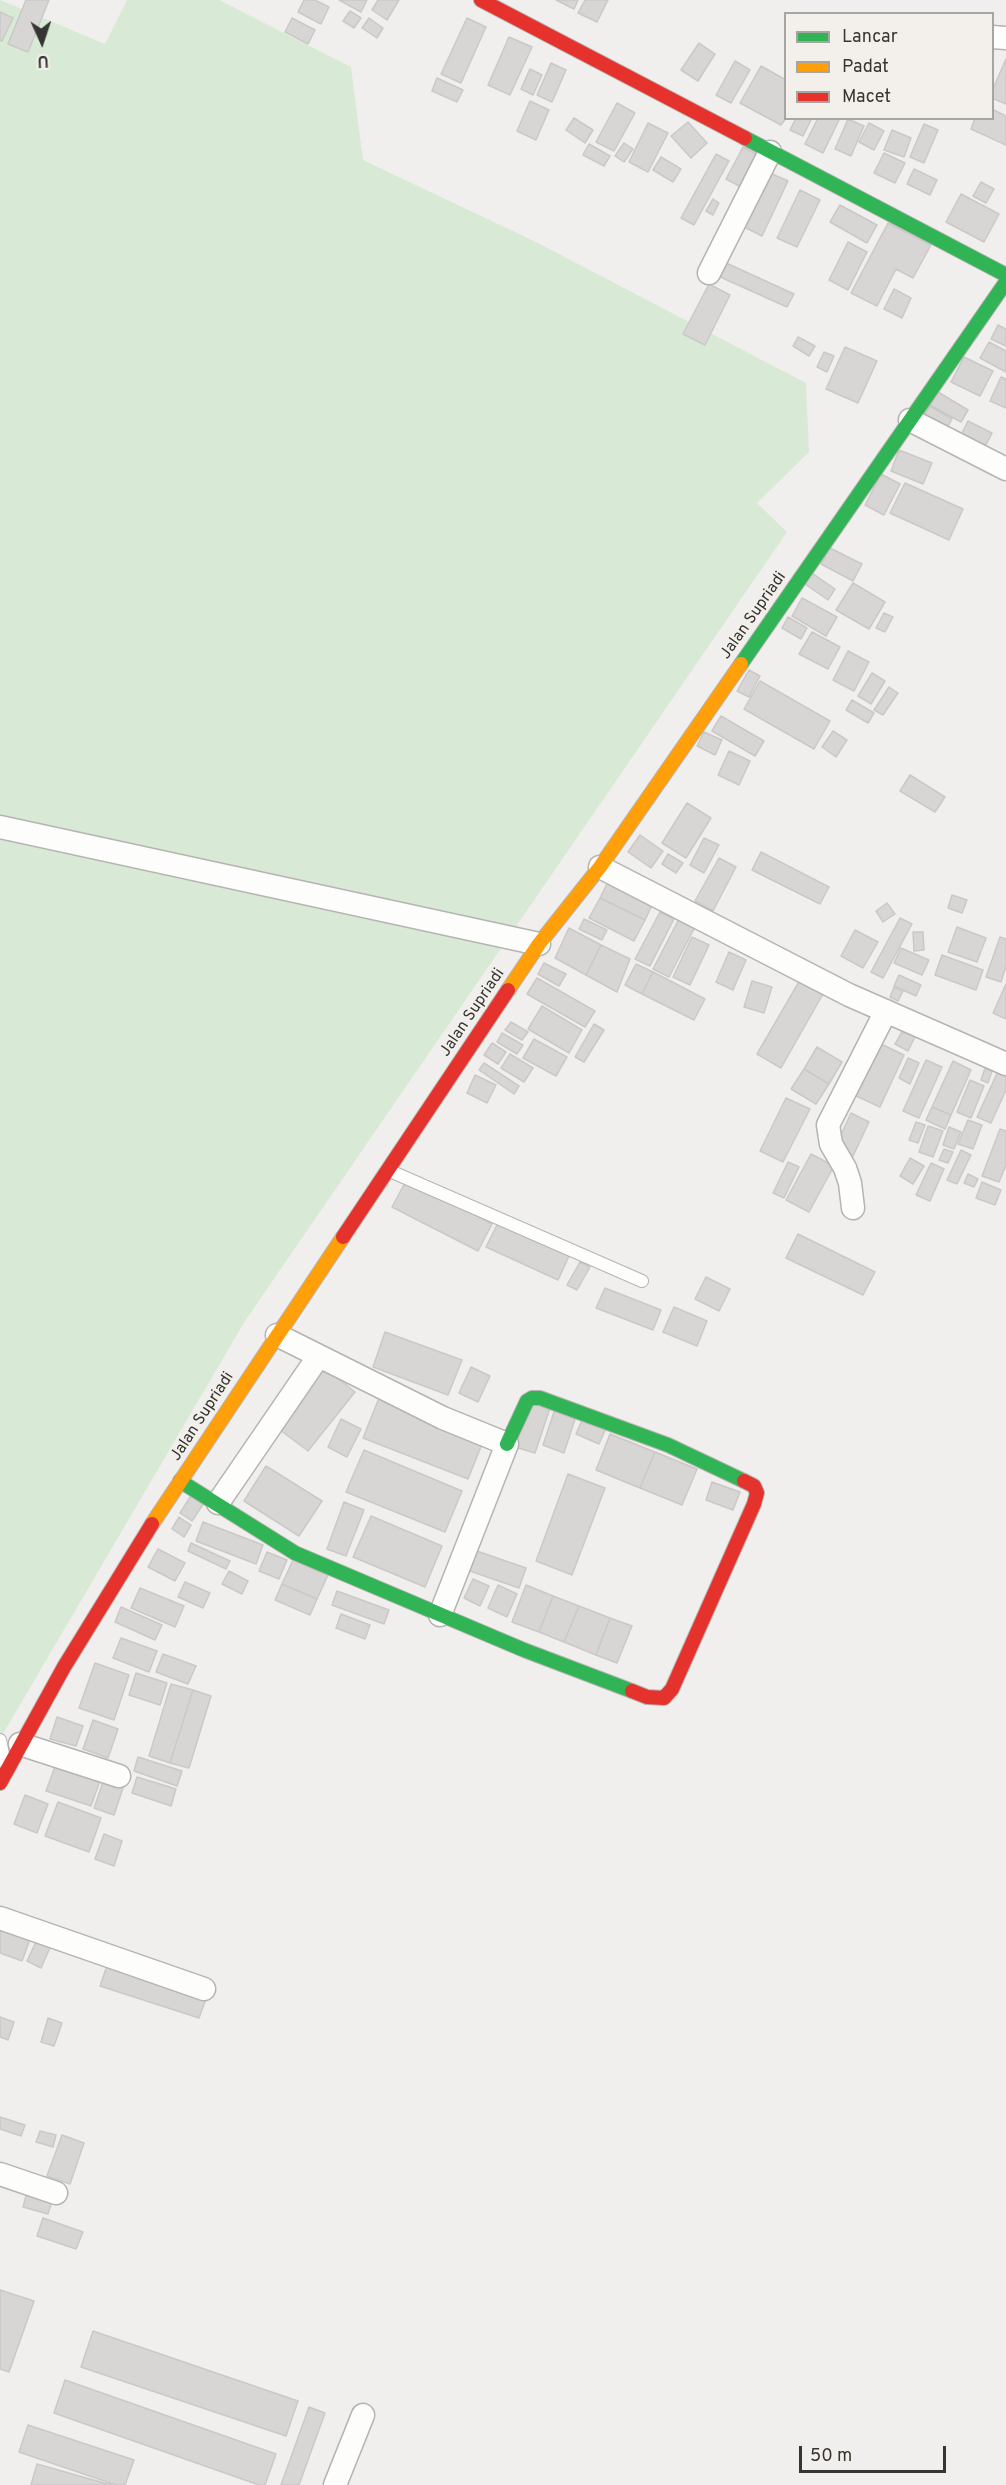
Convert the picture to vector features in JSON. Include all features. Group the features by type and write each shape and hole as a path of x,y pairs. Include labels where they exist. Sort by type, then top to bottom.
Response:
{"main road":[{"path":"481,0 1006,275"},
{"name":"Jalan Supriadi","path":"3,1777 10,1742 180,1481 539,944 600,867 1006,282"},
{"path":"180,1481 295,1553 441,1615 646,1697 664,1698 672,1689 756,1498 755,1489 750,1484 668,1445 540,1398 527,1401 507,1444"}],"street":[{"path":"709,273 770,152"},
{"path":"910,420 1006,469"},
{"path":"0,827 539,944"},
{"path":"600,867 849,995 1006,1064"},
{"path":"854,1208 850,1183 845,1168 831,1144 828,1125 886,1011"},
{"path":"277,1335 443,1418 507,1444 441,1615"},
{"path":"218,1503 318,1357"},
{"path":"10,1742 119,1776"},
{"path":"0,1918 204,1989"},
{"path":"0,2174 56,2193"},
{"path":"335,2485 363,2415"}],"lane":[{"path":"388,1170 642,1281"},
{"path":"3,1777 10,1742"}],"green space":[{"path":"0,0 105,44 127,0 219,0 351,67 363,160 536,242 806,383 809,452 757,503 787,532 245,1321 0,1739"}],"building":[{"path":"26,0 49,0 28,52 8,44"},
{"path":"304,0 315,0 329,7 321,24 298,12"},
{"path":"339,0 367,0 361,12"},
{"path":"378,0 399,0 387,20 372,10"},
{"path":"556,0 578,0 574,9"},
{"path":"585,0 608,0 597,22 578,13"},
{"path":"350,11 361,18 354,28 343,21"},
{"path":"0,12 13,18 2,41 0,40"},
{"path":"292,18 315,30 308,44 285,32"},
{"path":"369,18 383,28 377,38 362,28"},
{"path":"467,18 486,27 461,83 441,74"},
{"path":"509,37 532,47 510,95 488,85"},
{"path":"699,43 715,54 698,81 681,70"},
{"path":"1006,59 1006,104 994,99 994,86"},
{"path":"735,61 750,70 731,103 716,95"},
{"path":"551,63 566,70 552,102 537,95"},
{"path":"761,66 784,79 785,120 781,125 740,103"},
{"path":"530,69 542,75 533,95 521,89"},
{"path":"437,78 463,90 457,102 432,91"},
{"path":"530,101 549,110 536,140 517,131"},
{"path":"617,103 635,113 614,151 596,142"},
{"path":"994,110 1006,116 1006,145 971,129 974,120 994,120"},
{"path":"574,118 593,130 585,143 566,130"},
{"path":"795,120 811,120 803,136 790,130"},
{"path":"817,120 839,120 823,153 805,144"},
{"path":"848,120 864,126 851,156 835,149"},
{"path":"688,122 707,143 691,158 671,136"},
{"path":"648,123 668,133 648,172 629,162"},
{"path":"869,123 884,131 874,150 859,142"},
{"path":"924,124 938,130 924,163 910,157"},
{"path":"892,130 911,138 904,157 884,150"},
{"path":"624,143 633,149 624,162 615,156"},
{"path":"589,144 610,156 604,166 583,155"},
{"path":"743,147 758,155 741,187 726,179"},
{"path":"884,153 905,163 895,183 874,173"},
{"path":"716,154 729,161 694,225 681,218"},
{"path":"661,157 681,169 673,182 653,170"},
{"path":"914,169 937,180 930,195 907,184"},
{"path":"770,173 788,181 762,236 744,227"},
{"path":"981,182 994,189 986,203 973,196"},
{"path":"800,190 820,200 797,247 777,238"},
{"path":"961,194 999,214 984,242 946,222"},
{"path":"713,199 719,203 713,215 706,211"},
{"path":"840,205 877,225 867,243 830,222"},
{"path":"888,223 931,245 913,278 896,269 877,306 851,293"},
{"path":"848,242 867,252 848,290 829,280"},
{"path":"724,262 794,294 787,307 718,276"},
{"path":"709,284 730,295 705,345 683,334"},
{"path":"894,289 911,298 902,318 884,309"},
{"path":"998,325 1006,329 1006,346 991,339"},
{"path":"798,337 815,346 809,356 793,346"},
{"path":"989,342 1006,351 1006,372 980,358"},
{"path":"845,347 877,361 858,403 826,389"},
{"path":"824,352 834,356 827,372 817,367"},
{"path":"964,357 993,371 980,396 951,382"},
{"path":"1001,377 1006,379 1006,408 990,401"},
{"path":"938,392 968,410 961,422 930,405"},
{"path":"930,406 952,419 943,435 920,422"},
{"path":"968,421 992,433 982,453 958,441"},
{"path":"899,450 932,463 923,484 891,471"},
{"path":"881,474 900,484 884,515 865,505"},
{"path":"905,483 963,509 949,540 890,513"},
{"path":"830,548 862,564 853,581 821,564"},
{"path":"812,573 835,589 828,600 805,584"},
{"path":"853,583 885,602 869,629 836,610"},
{"path":"802,598 837,617 826,636 792,616"},
{"path":"884,613 893,617 885,632 876,628"},
{"path":"788,617 807,628 801,639 782,628"},
{"path":"812,632 840,647 828,669 799,654"},
{"path":"848,651 869,662 854,691 833,680"},
{"path":"749,670 760,676 749,697 737,691"},
{"path":"872,673 885,681 871,704 858,696"},
{"path":"760,681 830,721 814,749 744,709"},
{"path":"889,687 898,693 883,715 874,710"},
{"path":"852,700 874,713 868,723 846,710"},
{"path":"721,716 764,741 755,756 712,731"},
{"path":"833,731 847,740 836,757 822,747"},
{"path":"704,732 722,740 715,755 697,746"},
{"path":"729,751 750,761 739,785 718,775"},
{"path":"910,775 945,797 935,812 900,791"},
{"path":"687,803 711,818 686,858 662,843"},
{"path":"640,835 663,851 651,868 628,852"},
{"path":"704,838 719,845 704,873 690,865"},
{"path":"761,852 829,887 820,904 752,870"},
{"path":"668,854 683,863 676,873 662,864"},
{"path":"719,858 736,867 713,911 695,901"},
{"path":"611,876 655,899 645,920 600,898"},
{"path":"952,895 967,900 962,913 948,908"},
{"path":"600,898 645,920 634,941 589,918"},
{"path":"887,903 895,914 883,922 876,911"},
{"path":"660,912 674,919 650,966 635,959"},
{"path":"900,918 912,924 883,978 871,972"},
{"path":"584,919 607,930 602,940 579,929"},
{"path":"679,919 695,927 669,977 653,969"},
{"path":"957,927 986,938 977,962 948,952"},
{"path":"569,928 601,945 586,975 555,958"},
{"path":"855,930 878,942 863,968 841,956"},
{"path":"913,932 923,932 924,950 914,951"},
{"path":"692,937 709,945 690,985 673,977"},
{"path":"1000,937 1006,939 1006,966 1001,982 986,977"},
{"path":"601,945 630,959 617,992 586,975"},
{"path":"901,948 929,960 922,975 894,963"},
{"path":"729,952 746,960 733,990 716,982"},
{"path":"942,955 983,970 976,990 935,975"},
{"path":"544,963 566,974 559,986 538,974"},
{"path":"636,964 653,972 642,994 625,985"},
{"path":"653,972 705,999 694,1020 642,994"},
{"path":"899,975 921,985 916,996 894,986"},
{"path":"537,978 595,1011 585,1027 527,994"},
{"path":"800,980 823,994 781,1068 757,1054"},
{"path":"752,981 772,987 764,1013 744,1007"},
{"path":"1006,984 1006,1019 993,1013"},
{"path":"894,987 903,991 898,1001 890,997"},
{"path":"542,1006 582,1030 569,1053 528,1029"},
{"path":"511,1022 528,1032 522,1040 505,1030"},
{"path":"594,1024 604,1030 584,1062 575,1057"},
{"path":"904,1028 916,1035 908,1051 895,1044"},
{"path":"502,1033 523,1045 517,1054 497,1042"},
{"path":"534,1039 567,1057 556,1076 523,1058"},
{"path":"492,1043 506,1052 498,1064 484,1055"},
{"path":"879,1043 904,1055 880,1107 854,1095"},
{"path":"817,1047 842,1062 829,1084 804,1069"},
{"path":"510,1054 533,1068 524,1082 501,1068"},
{"path":"908,1058 919,1063 910,1084 899,1078"},
{"path":"926,1060 942,1067 919,1118 903,1111"},
{"path":"953,1061 971,1070 951,1115 932,1107"},
{"path":"484,1063 519,1086 514,1094 479,1070"},
{"path":"985,1068 992,1071 988,1083 981,1080"},
{"path":"804,1069 829,1084 816,1104 791,1089"},
{"path":"999,1069 1006,1072 1006,1090 991,1123 977,1117"},
{"path":"475,1075 496,1085 487,1103 467,1093"},
{"path":"970,1080 984,1086 971,1118 957,1112"},
{"path":"786,1098 810,1109 783,1162 760,1151"},
{"path":"932,1107 951,1115 945,1129 926,1120"},
{"path":"851,1113 869,1122 853,1156 835,1148"},
{"path":"968,1120 982,1125 973,1149 958,1144"},
{"path":"916,1122 925,1125 918,1143 909,1140"},
{"path":"928,1126 943,1131 933,1157 919,1152"},
{"path":"949,1127 961,1132 954,1149 943,1145"},
{"path":"1000,1129 1006,1131 1006,1165 999,1182 982,1176"},
{"path":"944,1149 953,1152 948,1163 939,1160"},
{"path":"961,1150 971,1155 957,1184 947,1180"},
{"path":"811,1154 834,1166 809,1212 786,1200"},
{"path":"910,1158 924,1166 913,1184 900,1176"},
{"path":"788,1162 799,1167 784,1198 773,1193"},
{"path":"931,1163 944,1169 930,1201 916,1195"},
{"path":"968,1174 978,1179 974,1187 964,1183"},
{"path":"407,1179 492,1224 478,1251 392,1207"},
{"path":"982,1182 1001,1190 995,1205 976,1198"},
{"path":"499,1221 570,1254 558,1280 486,1247"},
{"path":"798,1234 875,1272 863,1295 786,1258"},
{"path":"580,1262 590,1267 577,1290 567,1285"},
{"path":"706,1277 730,1289 719,1311 695,1299"},
{"path":"605,1288 661,1310 653,1330 596,1308"},
{"path":"674,1307 707,1321 697,1346 663,1332"},
{"path":"385,1332 462,1360 448,1395 373,1367"},
{"path":"324,1367 355,1392 308,1451 276,1427"},
{"path":"471,1367 490,1376 478,1402 459,1393"},
{"path":"379,1398 484,1439 468,1479 363,1438"},
{"path":"529,1402 550,1408 535,1453 515,1447"},
{"path":"555,1409 576,1416 564,1453 543,1445"},
{"path":"584,1416 607,1426 599,1444 576,1434"},
{"path":"341,1419 361,1429 347,1457 328,1447"},
{"path":"610,1434 655,1452 640,1488 596,1470"},
{"path":"364,1450 462,1491 445,1532 346,1492"},
{"path":"655,1452 697,1469 682,1505 640,1488"},
{"path":"266,1466 322,1501 299,1536 244,1501"},
{"path":"568,1474 605,1488 572,1575 536,1561"},
{"path":"712,1482 740,1492 733,1510 706,1500"},
{"path":"194,1491 206,1500 192,1521 180,1513"},
{"path":"344,1502 364,1510 346,1556 327,1549"},
{"path":"371,1516 442,1546 425,1587 353,1557"},
{"path":"179,1517 191,1525 184,1537 172,1529"},
{"path":"203,1522 263,1545 256,1564 196,1541"},
{"path":"191,1543 230,1561 226,1569 188,1551"},
{"path":"158,1549 185,1563 175,1581 148,1567"},
{"path":"474,1550 526,1568 519,1588 467,1570"},
{"path":"267,1552 287,1560 279,1579 259,1571"},
{"path":"293,1560 328,1575 317,1599 282,1584"},
{"path":"229,1571 248,1581 242,1594 222,1584"},
{"path":"473,1579 489,1586 480,1606 464,1598"},
{"path":"185,1582 210,1593 203,1608 178,1597"},
{"path":"282,1584 317,1599 310,1615 275,1600"},
{"path":"498,1585 517,1594 507,1617 488,1608"},
{"path":"526,1585 553,1596 539,1632 512,1622"},
{"path":"140,1588 184,1606 175,1627 131,1608"},
{"path":"337,1591 389,1610 384,1624 332,1605"},
{"path":"553,1596 579,1606 564,1642 539,1632"},
{"path":"579,1606 610,1618 596,1655 564,1642"},
{"path":"121,1607 162,1625 155,1640 115,1622"},
{"path":"341,1614 370,1625 365,1639 336,1628"},
{"path":"610,1618 632,1626 617,1663 596,1655"},
{"path":"121,1638 157,1651 149,1672 113,1658"},
{"path":"163,1654 196,1666 188,1684 156,1672"},
{"path":"95,1663 129,1675 114,1720 79,1708"},
{"path":"136,1673 167,1683 160,1705 129,1695"},
{"path":"171,1684 193,1690 170,1763 149,1756"},
{"path":"193,1690 211,1696 189,1768 170,1763"},
{"path":"57,1717 83,1726 76,1746 50,1739"},
{"path":"93,1720 118,1729 108,1758 83,1749"},
{"path":"138,1757 182,1771 177,1786 134,1771"},
{"path":"56,1764 101,1778 91,1806 46,1791"},
{"path":"137,1777 176,1789 171,1806 132,1793"},
{"path":"103,1782 123,1788 114,1815 94,1808"},
{"path":"25,1795 48,1804 37,1833 14,1824"},
{"path":"58,1802 101,1818 89,1852 45,1836"},
{"path":"104,1834 122,1841 114,1866 95,1859"},
{"path":"0,1920 33,1931 22,1961 0,1953"},
{"path":"40,1933 54,1939 41,1968 27,1961"},
{"path":"108,1963 207,1996 199,2018 100,1986"},
{"path":"0,2017 14,2022 8,2040 0,2037"},
{"path":"48,2018 62,2023 54,2046 41,2042"},
{"path":"0,2117 25,2125 21,2136 0,2129"},
{"path":"40,2131 56,2135 53,2147 36,2142"},
{"path":"62,2135 84,2143 70,2184 47,2176"},
{"path":"28,2189 53,2198 48,2214 23,2207"},
{"path":"43,2218 83,2232 76,2249 37,2236"},
{"path":"0,2290 34,2301 9,2372 0,2369"},
{"path":"93,2331 298,2401 286,2436 81,2367"},
{"path":"65,2380 276,2454 265,2485 259,2485 54,2413"},
{"path":"309,2407 325,2413 299,2485 281,2485"},
{"path":"28,2425 134,2460 125,2485 116,2485 19,2452"},
{"path":"37,2464 111,2485 31,2485"}],"traffic: fast":[{"path":"745,138 1006,275"},
{"path":"741,664 1006,282"},
{"path":"507,1444 527,1401 540,1398 668,1445 744,1481"},
{"path":"180,1481 295,1553 524,1650 632,1691"}],"traffic: slow":[{"path":"508,990 539,944 600,867 741,664"},
{"path":"152,1524 343,1237"}],"traffic: jam":[{"path":"481,0 745,138"},
{"path":"343,1237 508,990"},
{"path":"632,1691 647,1697 664,1698 672,1689 754,1504 757,1493 754,1486 744,1481"},
{"path":"0,1783 64,1667 152,1524"}]}
